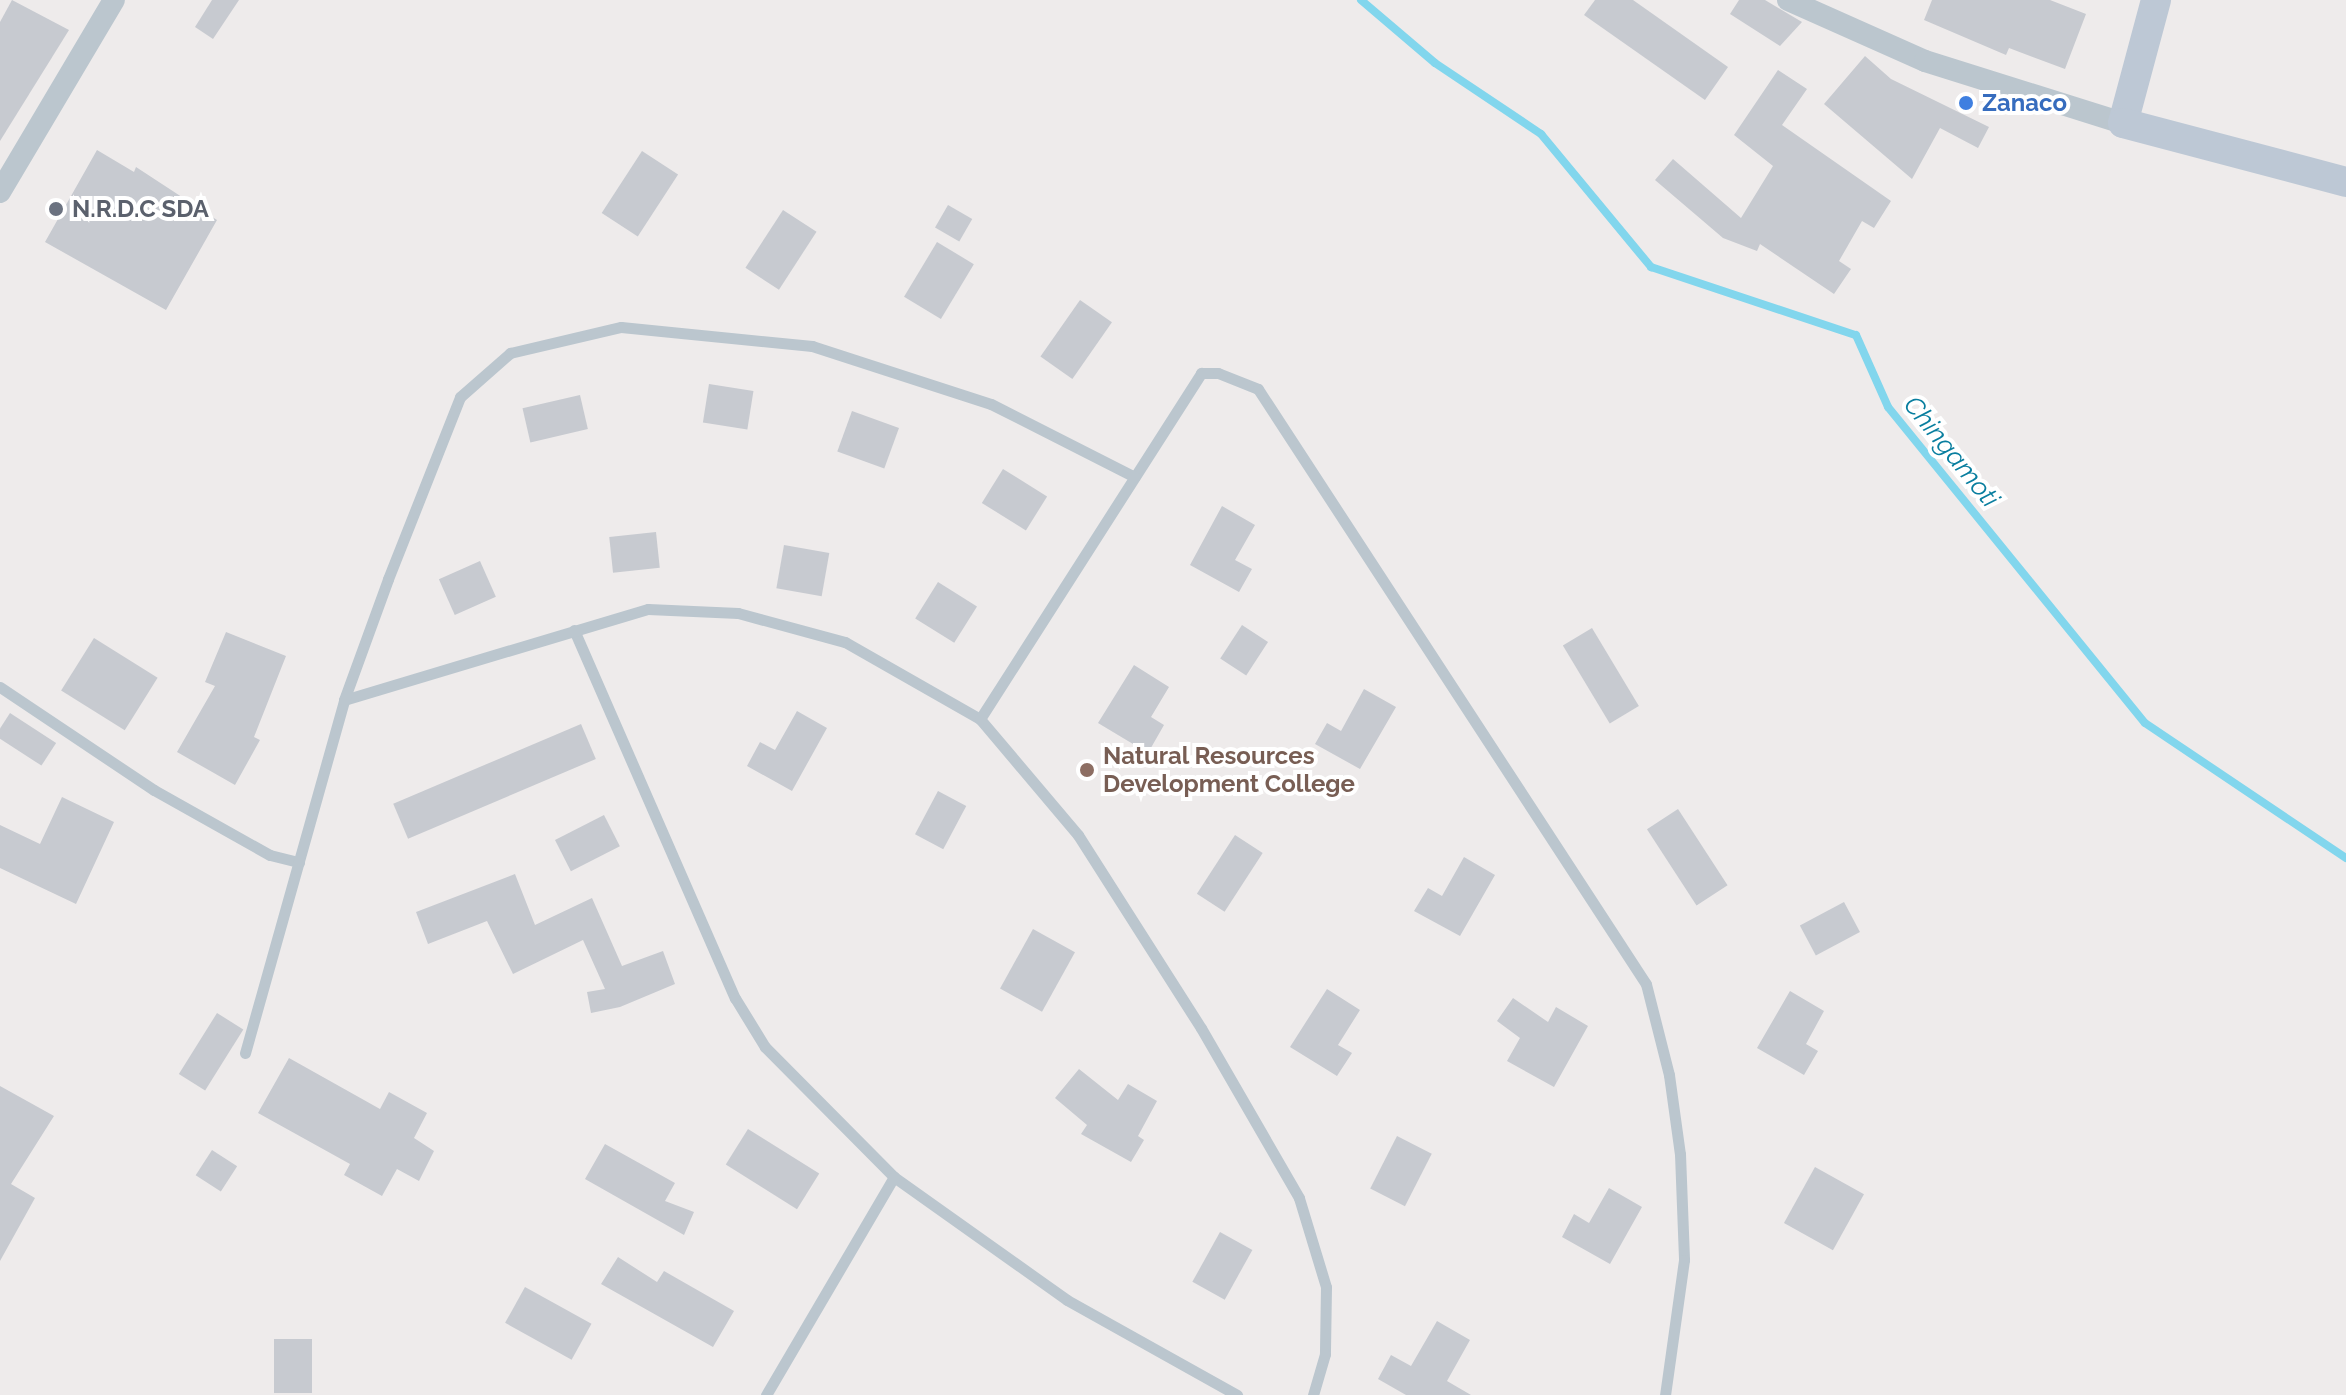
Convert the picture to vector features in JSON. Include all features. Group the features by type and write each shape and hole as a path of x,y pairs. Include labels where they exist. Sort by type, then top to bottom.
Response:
{"main road":[{"path":"2156,0 2123,123 2346,182"}],"street":[{"path":"0,192 114,0"},
{"path":"1788,0 1925,61 2123,123"}],"lane":[{"path":"245,1053 344,700 460,397 510,353 621,327 812,346 991,404 1135,477"},
{"path":"980,719 1201,373 1218,373 1258,389 1646,984 1669,1075 1680,1154 1684,1260 1665,1395"},
{"path":"344,700 648,609 738,613 845,642 980,719 1078,835 1201,1028 1299,1198 1326,1287 1325,1354 1313,1395"},
{"path":"574,630 735,998 765,1047 894,1177 1067,1300 1237,1395"},
{"path":"0,687 154,790 270,855 299,862"},
{"path":"766,1395 894,1177"}],"building":[{"path":"12,0 69,30 0,141 0,22"},
{"path":"212,0 239,0 213,39 195,27"},
{"path":"1595,0 1633,0 1728,67 1705,100 1584,15"},
{"path":"1739,0 1765,0 1802,22 1780,46 1730,14"},
{"path":"1932,0 2050,0 2086,14 2065,69 2009,48 2006,55 1924,20"},
{"path":"1865,56 1891,79 1989,127 1978,148 1940,128 1912,179 1824,104"},
{"path":"1778,70 1807,89 1782,125 1891,201 1874,228 1862,221 1839,261 1851,269 1834,294 1760,244 1757,251 1723,238 1655,180 1673,159 1741,218 1773,166 1734,135"},
{"path":"97,150 134,172 136,167 217,220 166,310 45,242"},
{"path":"642,151 678,174 638,236 602,213"},
{"path":"948,205 972,219 959,242 935,228"},
{"path":"783,210 817,232 779,290 745,268"},
{"path":"937,242 974,264 941,319 904,297"},
{"path":"1080,300 1112,322 1072,379 1040,357"},
{"path":"709,384 753,391 747,430 703,423"},
{"path":"580,395 588,429 530,442 523,408"},
{"path":"852,411 899,428 884,469 837,451"},
{"path":"1003,469 1047,497 1026,530 982,503"},
{"path":"1222,506 1255,525 1235,560 1252,569 1239,592 1190,565"},
{"path":"656,532 660,568 613,573 609,537"},
{"path":"784,545 829,553 822,596 776,588"},
{"path":"480,561 496,597 455,615 439,579"},
{"path":"938,582 977,606 954,643 915,618"},
{"path":"1242,625 1268,642 1246,675 1220,659"},
{"path":"1592,628 1639,706 1610,724 1563,646"},
{"path":"226,632 286,656 254,737 260,740 235,785 177,752 215,686 205,682"},
{"path":"94,638 158,678 125,730 61,691"},
{"path":"1134,665 1169,687 1151,717 1164,725 1148,753 1098,723"},
{"path":"1364,689 1396,707 1360,769 1315,744 1327,723 1341,731"},
{"path":"797,711 827,728 792,791 747,766 760,742 775,750"},
{"path":"10,713 56,743 41,766 0,739 0,728"},
{"path":"581,724 596,759 408,839 393,804"},
{"path":"938,791 966,806 943,849 915,834"},
{"path":"62,797 114,822 76,904 0,868 0,825 40,844"},
{"path":"1678,809 1728,885 1697,905 1647,829"},
{"path":"604,815 620,846 571,871 555,840"},
{"path":"1235,835 1263,853 1225,912 1197,894"},
{"path":"1464,857 1495,875 1460,936 1414,911 1428,888 1442,896"},
{"path":"515,874 535,925 592,898 622,966 663,951 675,984 620,1007 591,1013 587,992 605,989 583,940 513,974 487,921 428,944 416,912"},
{"path":"1844,902 1860,932 1816,955 1800,925"},
{"path":"1033,929 1075,952 1042,1012 1000,988"},
{"path":"1327,989 1360,1010 1338,1045 1352,1053 1337,1076 1290,1047"},
{"path":"1790,991 1824,1011 1806,1044 1818,1051 1804,1075 1757,1048"},
{"path":"1513,998 1548,1022 1556,1007 1588,1026 1554,1087 1507,1061 1520,1038 1497,1021"},
{"path":"217,1013 243,1029 205,1090 179,1074"},
{"path":"289,1058 380,1109 389,1092 427,1113 414,1138 434,1151 419,1181 397,1169 382,1196 344,1175 350,1164 258,1113"},
{"path":"1079,1069 1118,1100 1128,1084 1157,1101 1138,1136 1144,1140 1131,1162 1081,1134 1087,1125 1055,1098"},
{"path":"0,1086 54,1116 11,1184 35,1198 0,1261"},
{"path":"748,1129 819,1174 797,1209 726,1165"},
{"path":"1397,1136 1432,1154 1405,1206 1370,1189"},
{"path":"605,1144 675,1183 665,1201 694,1212 684,1235 585,1179"},
{"path":"212,1150 237,1166 221,1191 196,1175"},
{"path":"1815,1167 1864,1194 1833,1250 1784,1223"},
{"path":"1609,1188 1642,1207 1610,1264 1562,1237 1574,1214 1589,1223"},
{"path":"1220,1232 1252,1250 1225,1300 1192,1282"},
{"path":"618,1257 657,1282 664,1271 734,1311 713,1347 601,1284"},
{"path":"525,1287 591,1324 572,1360 505,1323"},
{"path":"1437,1321 1470,1340 1447,1381 1471,1395 1406,1395 1378,1379 1391,1355 1411,1366"},
{"path":"274,1339 312,1339 312,1393 274,1393"}],"waterway":[{"name":"Chingamoti","path":"1361,0 1435,63 1541,134 1651,267 1856,335 1888,407 2145,723 2346,858"}],"place":[{"name":"Zanaco","path":"1966,103"},
{"name":"N.R.D.C SDA","path":"56,209"},
{"name":"Natural Resources Development College","path":"1087,770"}]}
